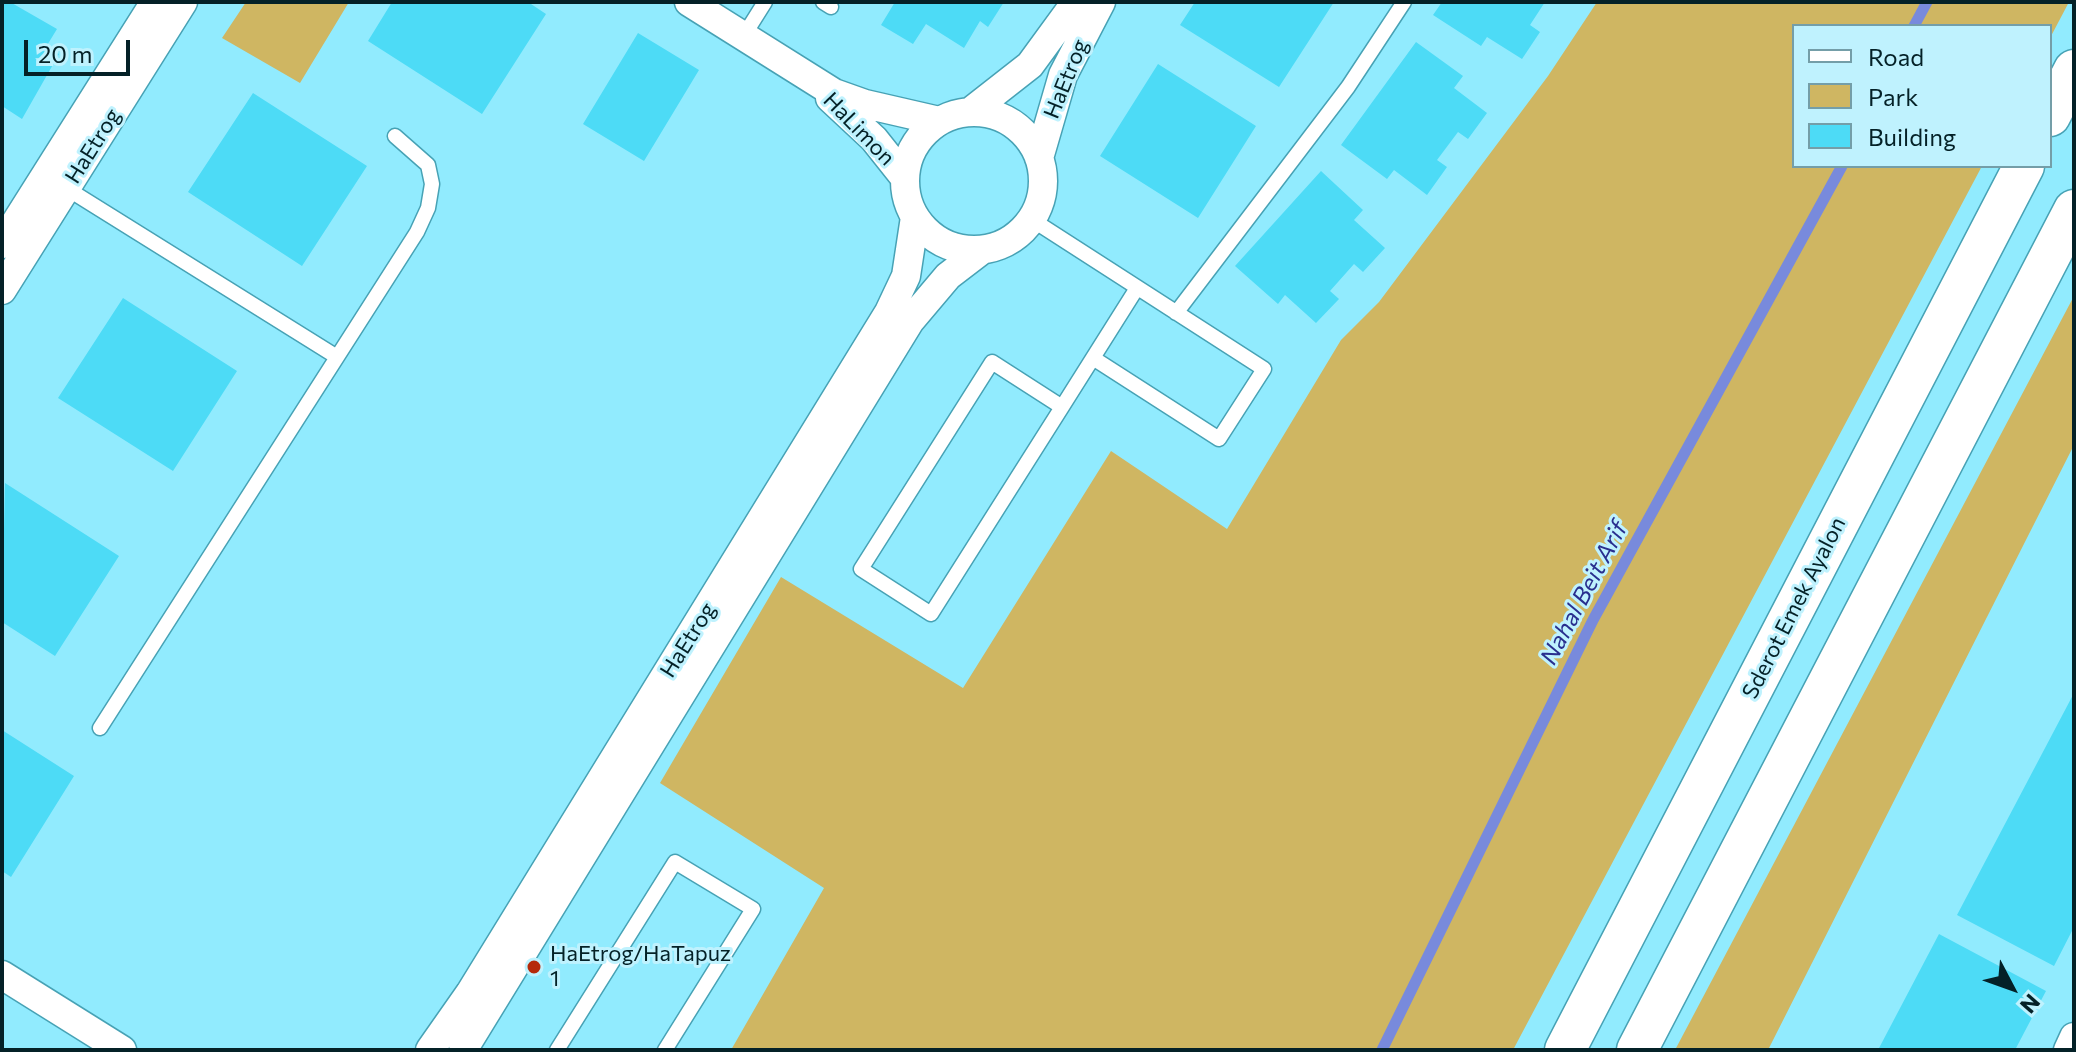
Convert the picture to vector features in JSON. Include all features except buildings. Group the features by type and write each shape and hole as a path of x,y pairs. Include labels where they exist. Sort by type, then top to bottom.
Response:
{"main road":[{"path":"2052,112 2074,70"},
{"name":"Sderot Emek Ayalon","path":"1565,1050 2023,168"},
{"path":"1637,1050 2074,210"}],"street":[{"name":"HaEtrog","path":"2,244 155,2"},
{"name":"HaEtrog","path":"2,290 183,2"},
{"name":"HaLimon","path":"689,2 812,81 865,104 939,121"},
{"name":"HaEtrog","path":"970,112 1030,65 1076,2"},
{"name":"HaEtrog","path":"1039,158 1063,75 1101,2"},
{"name":"HaLimon","path":"812,81 874,139 905,178"},
{"path":"970,112 990,113 1013,123 1029,139 1039,158 1043,182 1039,205 1031,219 1011,240 982,250 945,245 932,237 915,217 904,190 918,140 939,121 970,112"},
{"name":"HaEtrog","path":"430,1050 470,993 889,312 906,276 915,217"},
{"name":"HaEtrog","path":"463,1050 910,321 948,276 982,250"},
{"path":"2,975 122,1050"},
{"path":"2,998 85,1050"},
{"path":"2068,1050 2074,1037"}],"lane":[{"path":"743,37 765,2"},
{"path":"1176,313 1348,87 1404,2"},
{"path":"100,728 337,357 428,208 432,184 428,165 395,136"},
{"path":"66,188 337,357"},
{"path":"1031,219 1264,369 1219,439 1093,358"},
{"path":"1062,407 992,362 861,569 931,614 1062,407 1093,358 1137,288"},
{"path":"557,1050 675,862 753,909 665,1050"}],"green space":[{"path":"246,2 349,2 300,83 222,38"},
{"path":"1597,2 2069,2 2052,34 2052,24 1792,24 1792,168 1981,168 1513,1050 731,1050 824,888 660,783 781,577 963,688 1111,451 1227,529 1341,340 1379,302 1548,76"},
{"path":"2074,296 2074,445 1768,1050 1675,1050"}],"waterway":[{"name":"Nahal Beit Arif","path":"1915,24 1927,2"},
{"name":"Nahal Beit Arif","path":"1382,1050 1593,620 1841,168"}],"place":[{"name":"HaEtrog/HaTapuz 1","path":"534,967"}]}
